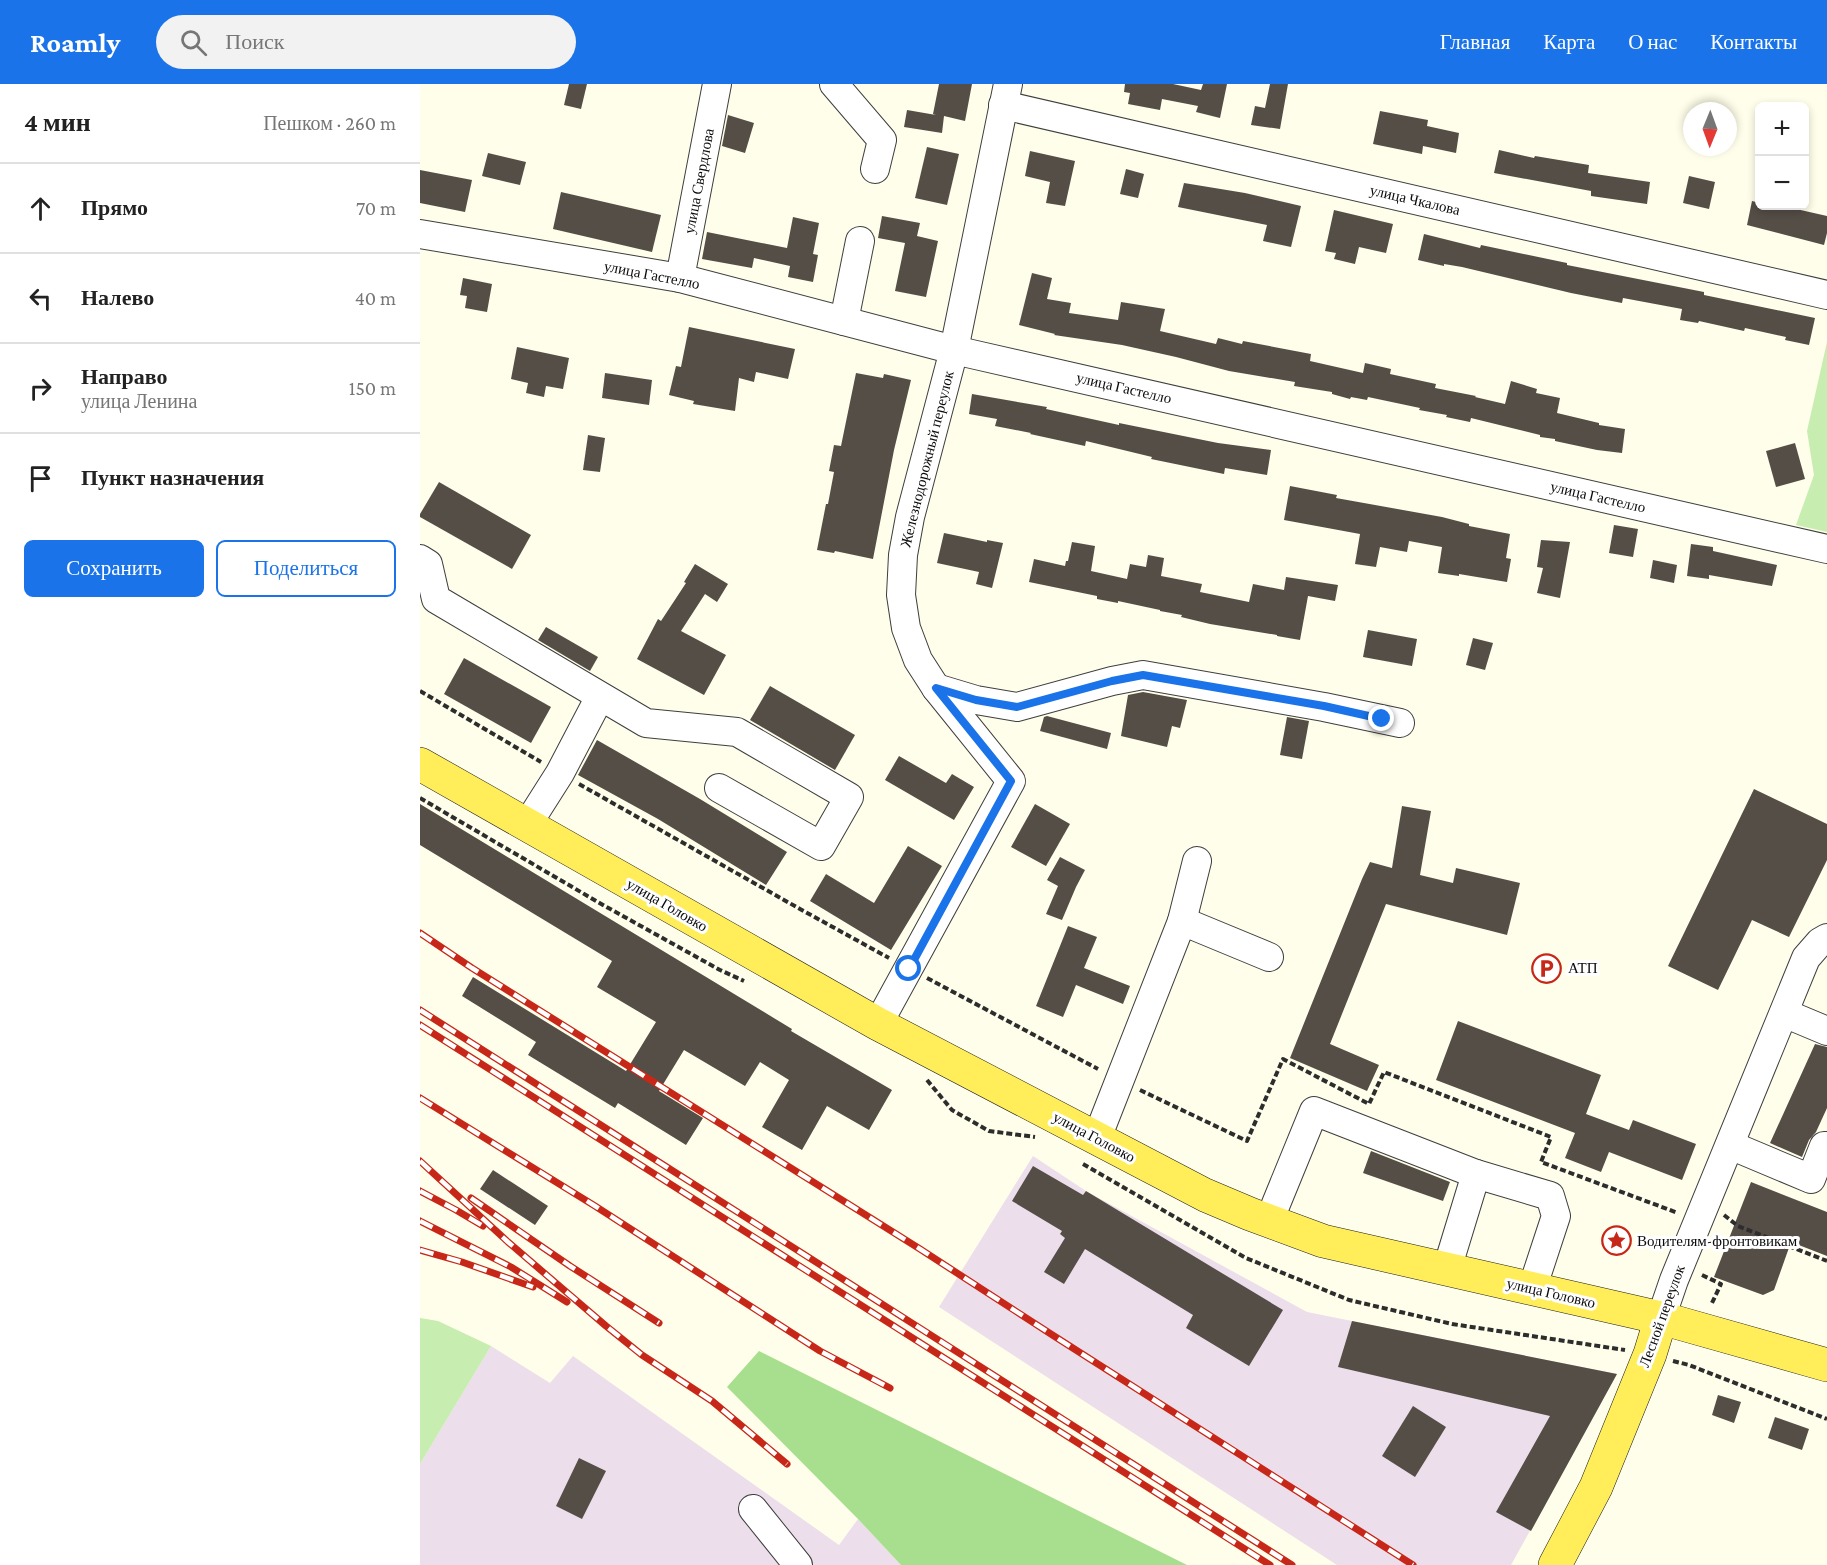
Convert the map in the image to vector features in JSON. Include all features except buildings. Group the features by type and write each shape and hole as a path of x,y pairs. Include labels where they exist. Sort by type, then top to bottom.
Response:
{"main road":[{"name":"улица Головко","path":"420,764 878,1024 1205,1195 1323,1240 1661,1318 1827,1365"},
{"name":"Лесной переулок","path":"1555,1565 1596,1487 1650,1354 1661,1318"}],"street":[{"name":"улица Свердлова","path":"680,278 722,84"},
{"path":"834,84 882,140 874,168"},
{"name":"улица Чкалова","path":"1006,94 1827,294"},
{"name":"Железнодорожный переулок","path":"878,1024 1011,781 936,688 918,660 906,628 901,595 903,555 910,517 954,350 1006,94"},
{"name":"улица Гастелло","path":"420,234 680,278 954,350 1827,549"},
{"path":"844,321 860,241"},
{"path":"420,559 428,564 436,599 645,723 737,732 849,797 821,846 719,788"},
{"path":"936,688 976,700 1017,707 1112,681 1143,675 1324,706 1400,723"},
{"path":"527,825 560,773 594,708 602,698"},
{"path":"1097,1138 1182,921 1197,861"},
{"path":"1182,921 1269,957"},
{"name":"Лесной переулок","path":"1661,1318 1674,1280 1806,958 1820,942 1827,938"},
{"path":"1784,1013 1827,1031"},
{"path":"1269,1221 1314,1111 1476,1174 1550,1196 1556,1216 1532,1289"},
{"path":"1730,1145 1811,1179 1824,1146 1827,1146"},
{"path":"1447,1269 1476,1174"},
{"path":"753,1509 798,1565"}],"path":[{"path":"420,691 770,893 909,969 1120,1081 1247,1141 1283,1059 1369,1104 1384,1072 1551,1137 1541,1162 1678,1213 1703,1211 1722,1213 1738,1226 1827,1261"},
{"path":"1583,1344 1650,1354 1689,1365 1827,1419"}],"shaded area":[{"path":"1033,1156 1086,1191 1307,1312 1617,1374 1511,1565 1337,1565 939,1307"},
{"path":"491,1346 550,1383 573,1356 839,1545 858,1519 901,1565 420,1565 420,1464"}],"green space":[{"path":"1827,342 1827,532 1796,525 1814,475 1807,431"},
{"path":"420,1318 438,1321 491,1346 420,1464"},
{"path":"759,1351 1187,1565 901,1565 727,1387"}],"railway":[{"path":"420,933 472,968 920,1249 1413,1565"},
{"path":"420,1010 1292,1565"},
{"path":"420,1025 1270,1565"},
{"path":"420,1098 595,1206 820,1351 890,1388"},
{"path":"420,1161 508,1242 606,1326 642,1355 712,1401 787,1464"},
{"path":"420,1191 483,1226"},
{"path":"471,1198 570,1266 659,1323"},
{"path":"420,1221 511,1267 567,1302"},
{"path":"420,1250 533,1287"}],"place":[{"name":"АТП","path":"1547,968"},
{"name":"Водителям-фронтовикам","path":"1616,1241"}],"route":[{"path":"909,969 1011,781 936,688 997,705 1017,707 1112,681 1143,675 1324,706 1382,719"}]}
